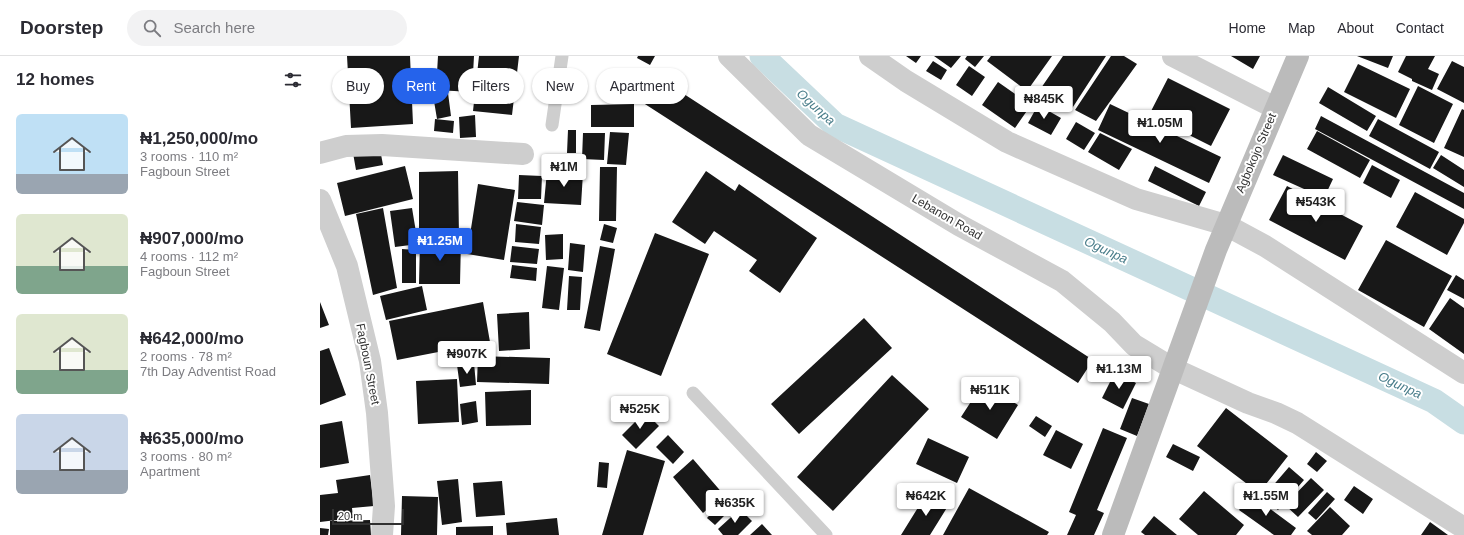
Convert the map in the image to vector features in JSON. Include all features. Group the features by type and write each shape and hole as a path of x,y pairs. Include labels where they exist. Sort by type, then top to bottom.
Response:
{"street":[{"name":"Lebanon Road","path":"729,56 809,135 958,225 1062,280 1112,322 1134,345 1174,362 1248,403 1276,412 1297,423 1464,528"},
{"path":"870,56 906,81 1007,142 1136,199 1226,225 1265,246 1464,373"},
{"path":"1173,56 1275,108"},
{"name":"Agbokojo Street","path":"1113,535 1174,362 1216,250 1298,56"},
{"path":"320,153 346,146 382,145 523,154"},
{"name":"Fagboun Street","path":"320,200 347,266 370,361 377,413 383,490 384,506 382,535"}],"lane":[{"path":"552,125 562,56"},
{"path":"693,393 826,535"}],"building":[{"path":"347,56 410,56 411,68 392,68 392,104 412,104 413,124 351,128 350,104 384,104 384,68 348,68"},
{"path":"438,56 474,56 473,68 458,68 458,91 450,91 450,68 437,68"},
{"path":"479,56 519,56 518,68 478,68"},
{"path":"638,56 655,56 650,65 637,58"},
{"path":"906,56 921,56 916,63"},
{"path":"934,56 961,56 951,68"},
{"path":"967,56 984,56 975,67 965,59"},
{"path":"991,56 1052,56 1027,91 987,61"},
{"path":"1063,56 1106,56 1071,110 1039,91"},
{"path":"1111,56 1124,56 1137,64 1096,121 1075,110"},
{"path":"1231,56 1260,56 1253,69"},
{"path":"1357,56 1393,56 1388,68"},
{"path":"1406,56 1435,56 1428,69 1439,74 1432,90 1412,81 1412,79 1398,72"},
{"path":"933,61 947,70 941,80 926,71"},
{"path":"1452,61 1464,67 1464,103 1437,89"},
{"path":"1358,64 1410,89 1396,118 1344,92"},
{"path":"969,66 985,77 972,96 956,85"},
{"path":"1168,78 1230,109 1211,146 1149,115"},
{"path":"998,82 1031,105 1015,128 982,105"},
{"path":"1418,86 1453,104 1434,143 1399,125"},
{"path":"1328,87 1376,116 1367,131 1319,103"},
{"path":"688,97 1093,360 1078,383 645,104 688,104"},
{"path":"434,104 449,104 451,116 437,119"},
{"path":"474,104 513,104 512,115 473,111"},
{"path":"634,104 634,127 591,127 591,105"},
{"path":"1110,104 1221,157 1209,183 1098,130"},
{"path":"1038,105 1061,118 1051,135 1028,123"},
{"path":"1462,109 1464,110 1464,157 1444,148"},
{"path":"475,115 476,137 460,138 459,117"},
{"path":"1321,116 1464,193 1464,209 1315,129"},
{"path":"435,119 454,121 453,133 434,131"},
{"path":"1378,119 1439,152 1430,169 1369,136"},
{"path":"1076,122 1095,133 1084,150 1066,139"},
{"path":"568,130 576,130 576,153 567,153"},
{"path":"1317,131 1370,160 1360,178 1307,149"},
{"path":"610,132 629,133 626,165 607,164"},
{"path":"583,133 605,133 604,160 582,159"},
{"path":"1100,133 1132,149 1119,170 1088,152"},
{"path":"380,149 383,165 356,170 353,153"},
{"path":"1283,155 1333,179 1324,198 1273,175"},
{"path":"1441,155 1464,170 1464,187 1433,168"},
{"path":"1372,165 1400,180 1391,198 1363,183"},
{"path":"405,166 413,199 345,216 337,183"},
{"path":"1155,166 1206,192 1199,206 1148,181"},
{"path":"600,167 617,167 616,221 599,221"},
{"path":"458,171 459,237 419,237 419,172"},
{"path":"547,171 583,173 581,205 544,203"},
{"path":"706,171 735,191 739,184 817,238 780,293 749,271 757,260 714,231 705,244 672,222"},
{"path":"519,175 542,176 541,199 518,199"},
{"path":"478,184 515,190 504,260 467,254"},
{"path":"1287,186 1363,226 1345,260 1269,220"},
{"path":"1415,192 1464,219 1464,223 1447,255 1396,227"},
{"path":"517,202 544,205 542,225 514,221"},
{"path":"383,208 397,288 373,295 356,214"},
{"path":"412,208 418,244 395,247 390,211"},
{"path":"516,224 541,227 539,244 515,242"},
{"path":"604,224 617,228 613,243 600,240"},
{"path":"655,233 709,254 661,376 607,354"},
{"path":"563,234 563,259 546,260 545,235"},
{"path":"420,240 461,240 460,284 419,284"},
{"path":"1386,240 1452,276 1424,327 1358,290"},
{"path":"570,243 585,245 583,272 568,270"},
{"path":"512,246 539,249 537,264 510,262"},
{"path":"600,246 615,249 600,331 584,328"},
{"path":"402,249 416,250 416,283 402,283"},
{"path":"512,265 537,268 536,281 510,278"},
{"path":"547,266 564,268 559,310 542,308"},
{"path":"1456,275 1464,280 1464,299 1447,290"},
{"path":"569,276 582,277 580,310 567,310"},
{"path":"422,286 427,310 386,320 380,296"},
{"path":"1450,298 1464,308 1464,354 1429,329"},
{"path":"320,302 329,325 320,328"},
{"path":"483,302 490,342 397,360 389,321"},
{"path":"529,312 530,349 499,351 497,314"},
{"path":"864,318 892,348 799,434 771,404"},
{"path":"329,348 346,395 320,405 320,351"},
{"path":"478,356 550,358 549,384 477,382"},
{"path":"474,363 476,385 460,387 457,365"},
{"path":"1115,372 1136,383 1123,409 1102,398"},
{"path":"892,375 929,409 833,511 797,477"},
{"path":"457,379 459,422 418,424 416,381"},
{"path":"983,383 1018,405 997,439 961,417"},
{"path":"531,390 531,425 486,426 485,392"},
{"path":"1132,398 1149,404 1137,436 1120,429"},
{"path":"476,401 478,422 462,425 460,404"},
{"path":"1226,408 1288,456 1259,493 1197,446"},
{"path":"645,412 659,426 636,449 622,435"},
{"path":"1036,416 1052,426 1045,437 1029,426"},
{"path":"342,421 349,463 320,468 320,425"},
{"path":"1103,428 1127,438 1097,510 1104,513 1094,535 1067,535 1076,515 1069,512"},
{"path":"1056,430 1083,444 1071,469 1043,455"},
{"path":"668,435 684,452 673,464 656,447"},
{"path":"928,438 969,457 957,483 916,464"},
{"path":"1173,444 1200,457 1193,471 1166,457"},
{"path":"627,450 665,461 643,535 602,535"},
{"path":"1316,452 1327,461 1317,472 1307,464"},
{"path":"693,459 724,495 703,513 673,477"},
{"path":"599,462 609,463 607,488 597,487"},
{"path":"1289,467 1304,480 1278,510 1263,497"},
{"path":"370,475 374,506 352,508 353,518 320,522 320,495 338,493 336,480"},
{"path":"1311,478 1324,490 1298,517 1285,505"},
{"path":"458,479 462,522 442,525 437,481"},
{"path":"502,481 505,515 476,517 473,483"},
{"path":"1354,486 1373,499 1363,514 1344,500"},
{"path":"969,488 1049,532 1047,535 943,535"},
{"path":"1204,491 1244,525 1236,535 1198,535 1179,519"},
{"path":"1327,492 1335,499 1316,520 1308,513"},
{"path":"927,493 948,506 930,535 901,535"},
{"path":"1250,494 1296,528 1291,535 1274,535 1239,510"},
{"path":"402,496 438,497 437,535 401,535"},
{"path":"727,496 736,504 715,525 707,518"},
{"path":"1330,507 1350,526 1342,535 1312,535 1307,531"},
{"path":"740,509 752,521 738,535 723,535 718,529"},
{"path":"1154,516 1177,535 1145,535 1141,532"},
{"path":"557,518 559,535 507,535 506,523"},
{"path":"370,520 371,535 330,535 330,521"},
{"path":"1430,522 1448,535 1421,535"},
{"path":"762,524 772,535 750,535"},
{"path":"493,526 493,535 456,535 456,527"},
{"path":"320,528 329,529 328,535 320,535"}],"waterway":[{"name":"Ogunpa","path":"762,56 835,125 1434,401 1464,422"}]}
